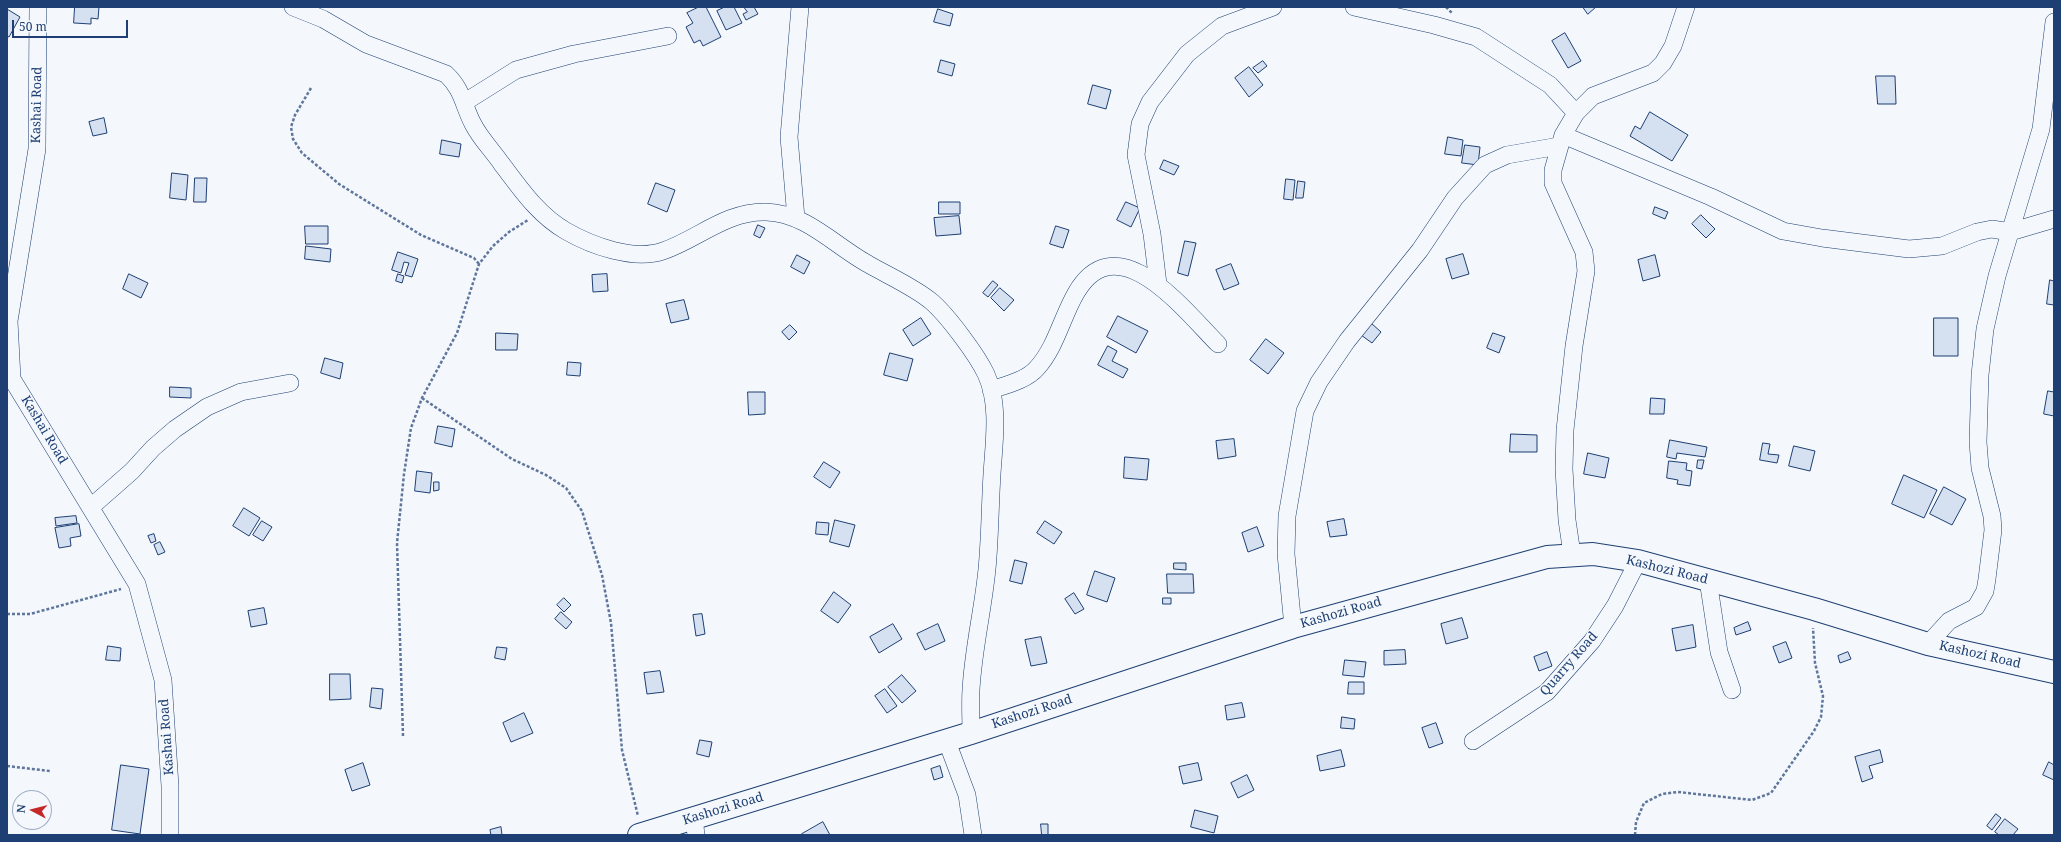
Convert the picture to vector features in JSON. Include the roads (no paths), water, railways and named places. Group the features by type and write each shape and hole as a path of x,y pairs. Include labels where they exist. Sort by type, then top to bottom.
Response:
{"main road":[{"name":"Kashozi Road","path":"640,834 695,826 946,739 970,733 1293,627 1522,563 1546,557 1572,554 1593,554 1638,561 1814,609 1928,644 2054,672"}],"street":[{"name":"Kashai Road","path":"38,7 37,148 9,321 12,379 137,584 163,680 170,786 170,835"},
{"path":"293,7 323,19 366,44 446,74 456,84 465,102 472,123 481,138 540,212 564,230 591,244 614,250 649,253 662,251 727,219 746,214 767,212 796,218 829,237 855,257 932,302 960,336 987,376 991,390 995,423 987,569 972,684 970,733"},
{"path":"796,218 789,137 800,7"},
{"path":"1158,284 1152,234 1136,154 1140,124 1150,102 1187,54 1222,26 1273,7"},
{"path":"1354,7 1434,25 1476,37 1550,85 1576,113"},
{"path":"1572,554 1567,520 1564,469 1565,430 1574,346 1586,271 1584,252 1553,183 1553,170 1561,141 1576,113 1593,96 1653,73 1662,63 1673,46 1686,7"},
{"path":"1928,644 1949,621 1976,606 1985,590 1988,579 1993,530 1992,516 1980,468 1978,442 1980,375 1985,329 2010,232 2041,129 2054,22"},
{"path":"465,102 516,70 574,54 668,36"},
{"path":"1293,627 1286,554 1287,516 1305,411 1318,382 1347,341 1420,250 1456,198 1485,165 1507,155 1561,141 1711,197 1783,231 1909,249 1942,246 1977,232 1992,230 2010,232 2054,218"},
{"path":"991,390 1024,378 1037,369 1048,353 1076,293 1087,278 1108,266 1122,267 1139,272 1158,284 1218,344"},
{"path":"91,507 132,471 153,448 175,429 207,407 241,392 290,383"},
{"name":"Quarry Road","path":"1473,741 1547,692 1592,641 1615,606 1638,561"},
{"path":"1708,580 1720,652 1732,690"},
{"path":"946,739 967,795 973,835"}]}
